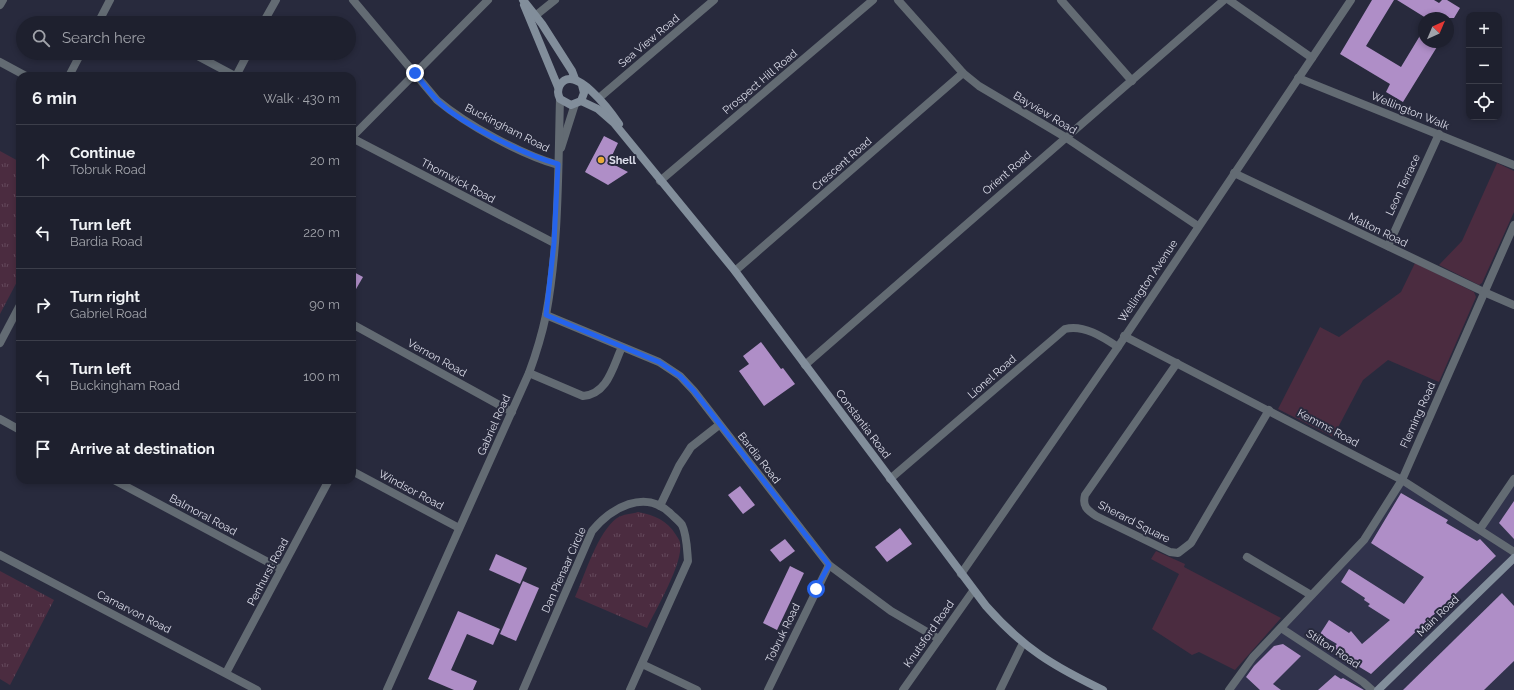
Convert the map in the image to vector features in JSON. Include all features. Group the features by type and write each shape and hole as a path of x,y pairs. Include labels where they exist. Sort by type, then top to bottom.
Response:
{"main road":[{"path":"523,0 572,71 575,79 582,85 584,93 578,102 567,104 558,96 558,87 533,29 523,0"},
{"path":"558,87 567,79 575,79"},
{"name":"Constantia Road","path":"582,85 599,98 660,181 735,271 973,591 998,619 1023,643 1057,667 1103,690"},
{"name":"Constantia Road","path":"578,102 603,114 631,143"},
{"name":"Main Road","path":"1378,690 1514,558"}],"street":[{"path":"0,5 2,0"},
{"path":"102,16 110,0"},
{"path":"267,16 276,0"},
{"name":"Buckingham Road","path":"353,0 437,100 470,124 534,156 558,164"},
{"path":"356,133 488,0"},
{"path":"535,16 555,0"},
{"name":"Sea View Road","path":"599,98 714,0"},
{"name":"Prospect Hill Road","path":"660,181 873,0"},
{"name":"Bayview Road","path":"898,0 962,73 979,86 1065,137 1198,226"},
{"path":"1061,0 1132,81"},
{"name":"Orient Road","path":"805,365 1224,0"},
{"path":"1228,0 1312,58"},
{"name":"Wellington Avenue","path":"961,574 1118,346 1351,0"},
{"path":"71,72 77,60"},
{"path":"205,60 228,72"},
{"path":"238,72 244,60"},
{"path":"0,62 19,72"},
{"name":"Crescent Road","path":"735,271 962,73"},
{"name":"Wellington Walk","path":"1298,78 1514,165"},
{"name":"Gabriel Road","path":"387,690 529,373 546,315 554,243 559,152 560,99"},
{"name":"Gabriel Road","path":"559,152 578,102"},
{"name":"Leon Terrace","path":"1388,246 1439,134"},
{"name":"Thornwick Road","path":"356,139 554,243"},
{"name":"Malton Road","path":"1234,172 1514,305"},
{"name":"Fleming Road","path":"1229,690 1253,657 1364,540 1402,480 1514,225"},
{"path":"0,343 16,313"},
{"name":"Bardia Road","path":"546,315 659,362 680,376 694,391 829,565 891,611 939,639"},
{"name":"Vernon Road","path":"356,326 512,412"},
{"name":"Lionel Road","path":"890,479 1065,329 1072,327 1087,330 1118,346"},
{"name":"Kemms Road","path":"1124,336 1402,480 1514,552"},
{"path":"529,373 583,396 590,396 601,390 606,383 622,347"},
{"name":"Sherard Square","path":"1177,363 1085,495 1085,507 1096,516 1170,552 1178,553 1191,543 1269,410"},
{"path":"0,420 16,428"},
{"path":"630,690 688,561 687,544 682,525 660,506 679,466 691,447 719,425"},
{"name":"Windsor Road","path":"356,473 459,528"},
{"path":"1480,529 1514,479"},
{"name":"Balmoral Road","path":"122,484 281,569"},
{"name":"Penhurst Road","path":"226,674 327,484"},
{"name":"Dan Pienaar Circle","path":"523,690 592,531 603,518 616,509 632,503 650,503 660,506"},
{"name":"Carnarvon Road","path":"0,555 257,690"},
{"path":"1247,557 1311,595"},
{"name":"Tobruk Road","path":"768,690 829,565"},
{"name":"Knutsford Road","path":"904,690 973,591"},
{"name":"Stilton Road","path":"1281,628 1363,682 1372,690"},
{"path":"1000,690 1023,643"},
{"path":"642,664 697,690"}],"shaded area":[{"path":"1514,479 1514,690 1229,690 1238,677 1364,540 1402,480 1480,529"}],"green space":[{"path":"0,151 16,160 16,284 0,314"},
{"path":"1497,163 1514,171 1514,212 1482,283 1479,285 1439,265 1462,241"},
{"path":"1415,263 1474,292 1476,297 1439,382 1388,360 1363,380 1333,437 1278,409 1320,327 1339,337 1401,292"},
{"path":"638,512 660,519 669,526 680,543 678,562 674,573 647,628 575,597 587,566 603,534 617,518"},
{"path":"1156,551 1185,564 1184,567 1281,618 1235,670 1199,652 1192,655 1152,629 1179,574 1151,559"},
{"path":"0,571 54,600 10,685 0,679"}],"building":[{"path":"1372,0 1394,0 1366,46 1401,67 1418,39 1418,48 1436,48 1403,102 1386,92 1390,84 1340,54"},
{"path":"1397,0 1434,0 1439,3 1442,0 1447,0 1460,8 1454,18 1454,12 1418,13"},
{"path":"604,136 618,143 609,162 628,172 608,185 585,172"},
{"path":"356,273 363,277 356,289"},
{"path":"761,342 781,369 783,368 795,384 764,406 739,371 749,364 743,356"},
{"path":"740,486 755,505 743,514 728,495"},
{"path":"1401,493 1448,520 1446,523 1477,541 1480,539 1496,556 1371,674 1343,657 1334,647 1337,644 1320,634 1329,620 1349,633 1351,631 1362,644 1390,620 1368,606 1370,604 1364,600 1365,598 1341,582 1349,569 1404,604 1424,577 1371,543"},
{"path":"1514,501 1514,539 1499,523"},
{"path":"900,528 912,544 887,562 875,547"},
{"path":"785,539 795,551 780,562 770,550"},
{"path":"496,554 527,568 520,584 489,570"},
{"path":"790,566 804,573 777,630 763,623"},
{"path":"523,581 539,588 516,641 500,634"},
{"path":"1502,593 1514,606 1514,661 1484,690 1403,690"},
{"path":"458,611 500,629 493,645 467,634 451,670 477,681 473,690 454,690 428,679"},
{"path":"1283,644 1301,656 1273,684 1281,690 1260,690 1246,677 1254,666 1274,646"},
{"path":"1335,675 1341,679 1343,678 1364,690 1318,690"}],"place":[{"name":"Shell","path":"601,160"}],"route":[{"path":"415,73 437,100 451,112 470,124 534,156 547,162 558,164 554,243 546,315 659,362 680,376 694,391 829,565 816,589"}]}
